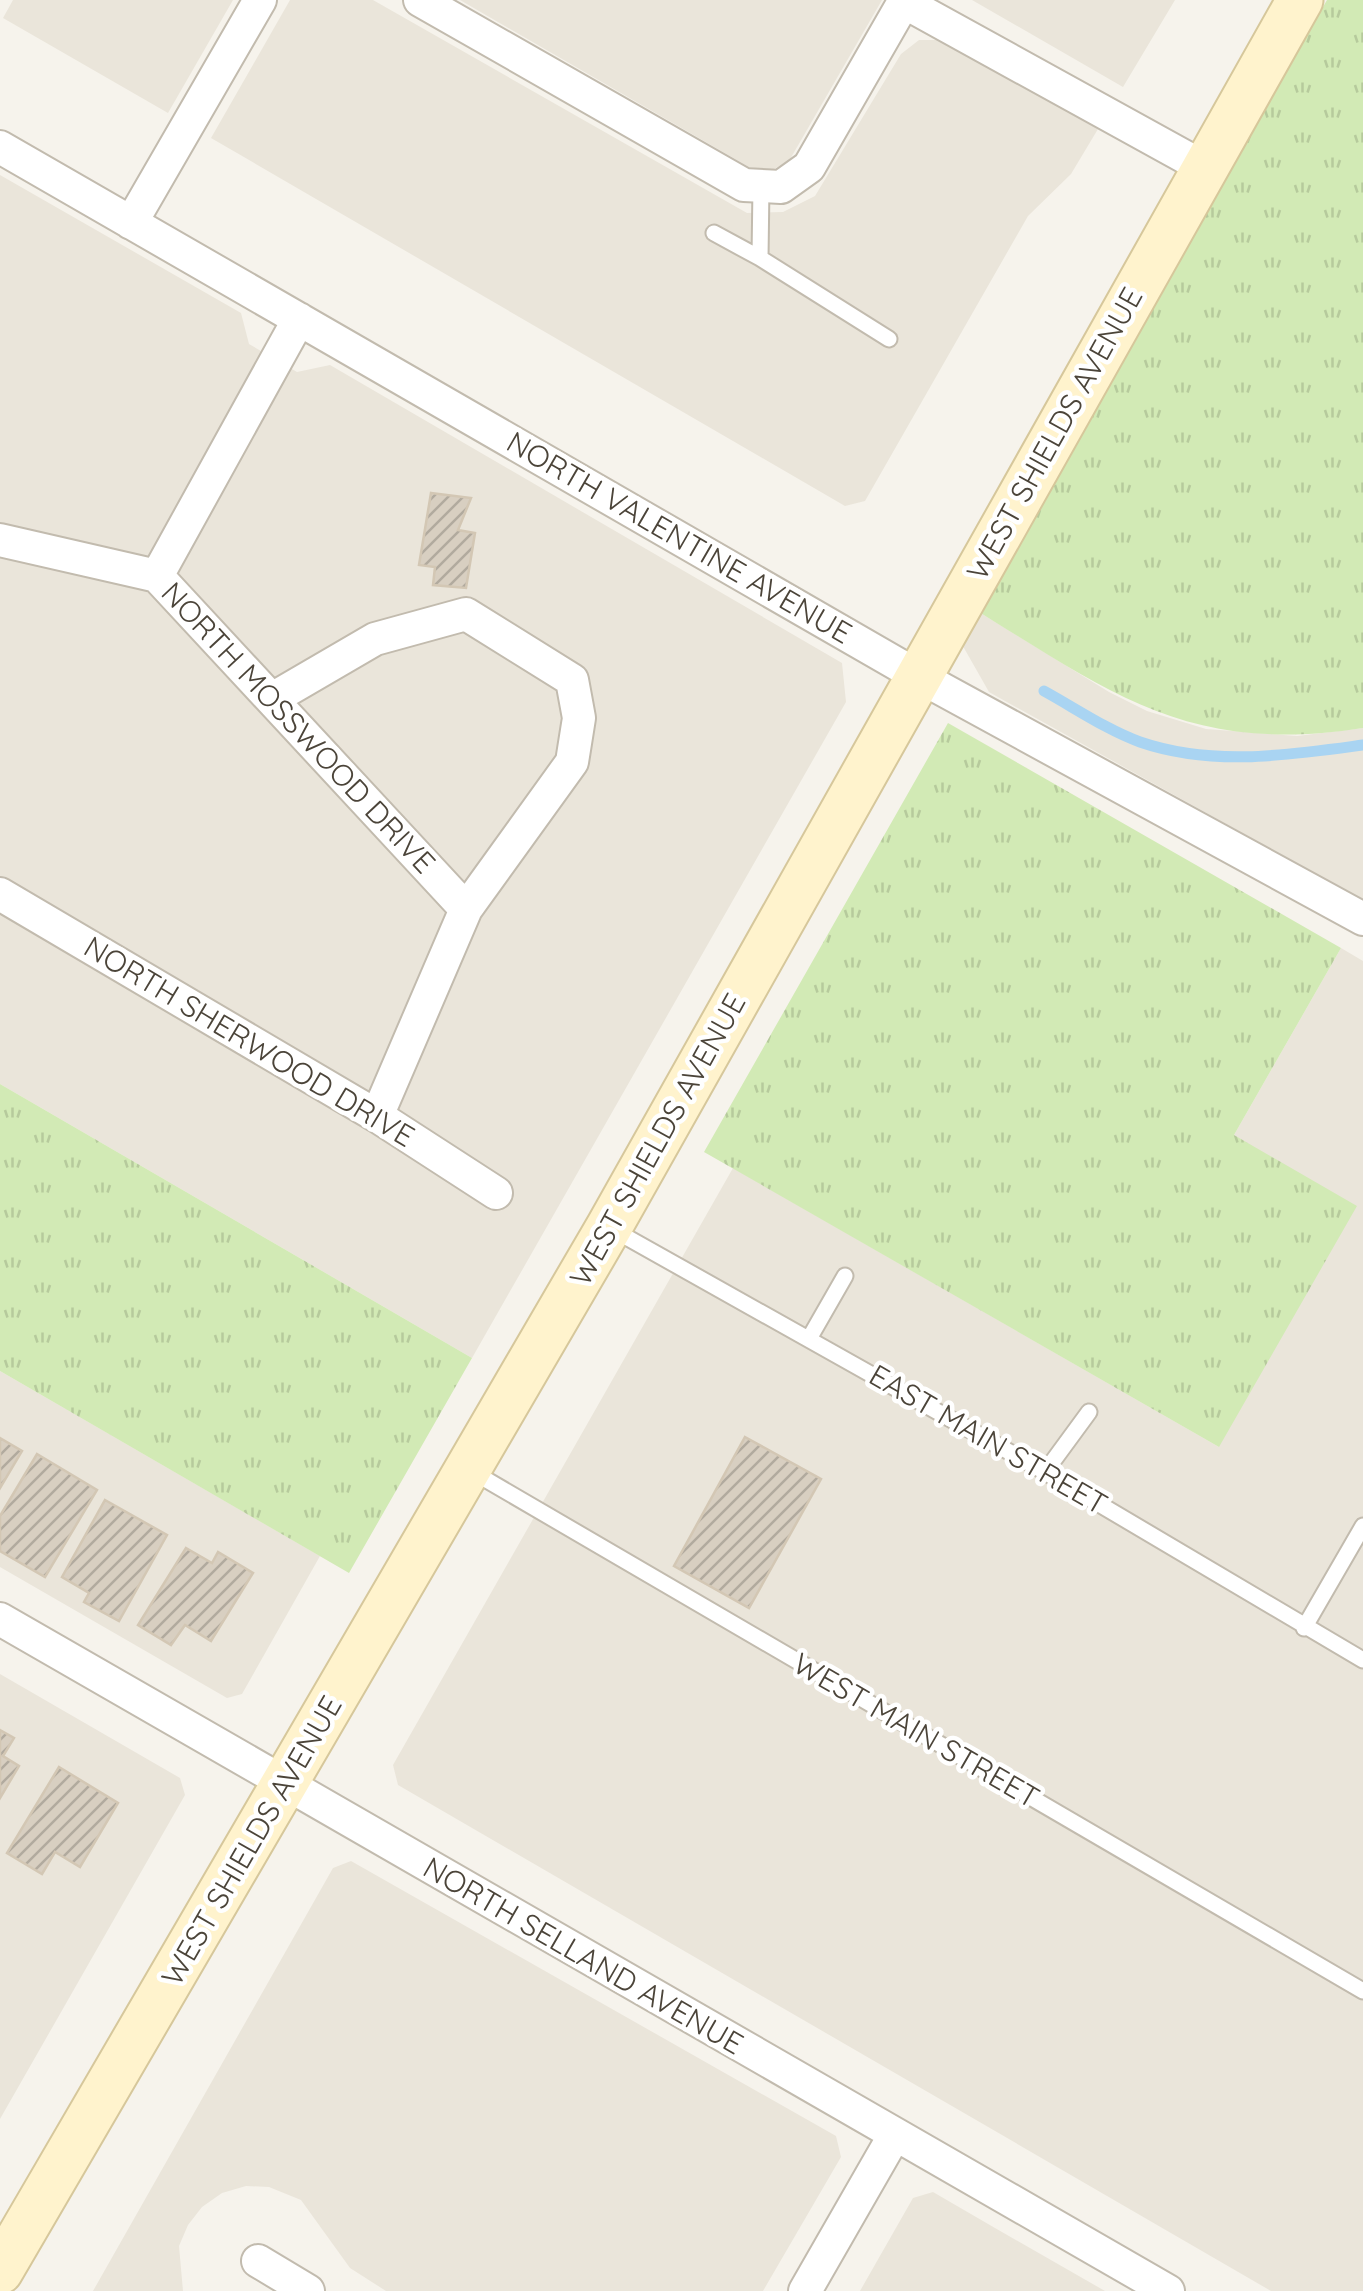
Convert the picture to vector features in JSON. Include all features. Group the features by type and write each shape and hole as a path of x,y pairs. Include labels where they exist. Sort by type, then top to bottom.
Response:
{"street":[{"path":"131,222 260,0"},
{"path":"420,0 744,185 781,187 809,167 905,1 1205,168"},
{"name":"WEST SHIELDS AVENUE","path":"0,2271 610,1227 1300,0"},
{"name":"NORTH VALENTINE AVENUE","path":"0,147 918,676 1363,919"},
{"path":"157,576 299,319"},
{"name":"NORTH MOSSWOOD DRIVE","path":"0,540 157,576 466,909"},
{"path":"272,699 375,638 466,614 572,680 578,718 572,762 466,909 377,1116"},
{"name":"NORTH SHERWOOD DRIVE","path":"0,894 377,1116 496,1192"},
{"name":"NORTH SELLAND AVENUE","path":"0,1619 1168,2291"},
{"path":"805,2291 894,2136"},
{"path":"258,2261 308,2291"}],"lane":[{"path":"760,258 761,186"},
{"path":"714,232 889,339"},
{"name":"EAST MAIN STREET","path":"610,1227 1045,1472 1363,1660"},
{"path":"810,1337 845,1276"},
{"path":"1045,1472 1088,1412"},
{"name":"WEST MAIN STREET","path":"469,1470 1363,1991"},
{"path":"1304,1628 1363,1526"}],"shaded area":[{"path":"13,0 233,0 168,113 3,18"},
{"path":"290,0 373,0 747,213 783,212 815,196 901,54 919,40 941,40 1098,129 1071,174 1028,216 865,501 845,506 211,138"},
{"path":"460,0 882,0 789,161 770,171 749,167"},
{"path":"972,0 1175,0 1123,87"},
{"path":"0,175 241,313 249,344 297,372 330,365 842,663 846,702 472,1358 0,1084"},
{"path":"974,609 1147,711 1206,729 1297,736 1363,728 1363,900 989,692 960,641"},
{"path":"1341,948 1363,961 1363,2291 1271,2291 398,1785 393,1765 733,1168 1219,1447 1234,1135"},
{"path":"0,1371 320,1556 242,1694 227,1698 0,1567"},
{"path":"0,1674 180,1778 185,1795 0,2119"},
{"path":"351,1861 836,2136 841,2157 763,2291 386,2291 350,2268 301,2200 269,2187 246,2186 222,2193 202,2207 188,2225 179,2246 183,2291 93,2291 333,1868"},
{"path":"933,2192 1105,2291 860,2291 913,2198"}],"green space":[{"path":"1327,0 1363,0 1363,728 1302,734 1249,733 1201,725 1113,692 974,609"},
{"path":"948,723 1341,948 1234,1135 1357,1206 1219,1447 704,1152"},
{"path":"0,1084 472,1358 349,1573 0,1371"}],"building":[{"path":"431,493 471,498 458,530 475,533 466,588 433,585 435,567 419,565"},
{"path":"745,1437 821,1479 749,1608 674,1566"},
{"path":"0,1438 22,1451 0,1488"},
{"path":"37,1454 97,1490 45,1577 0,1551 0,1516"},
{"path":"105,1500 167,1535 119,1621 84,1602 89,1593 62,1577"},
{"path":"186,1548 212,1563 218,1552 253,1573 211,1641 185,1625 171,1645 138,1625"},
{"path":"0,1730 14,1738 3,1756 19,1766 0,1798"},
{"path":"59,1767 118,1803 80,1867 55,1852 42,1874 7,1853"}],"waterway":[{"path":"1044,691 1128,737 1168,750 1251,757 1363,745"}]}
